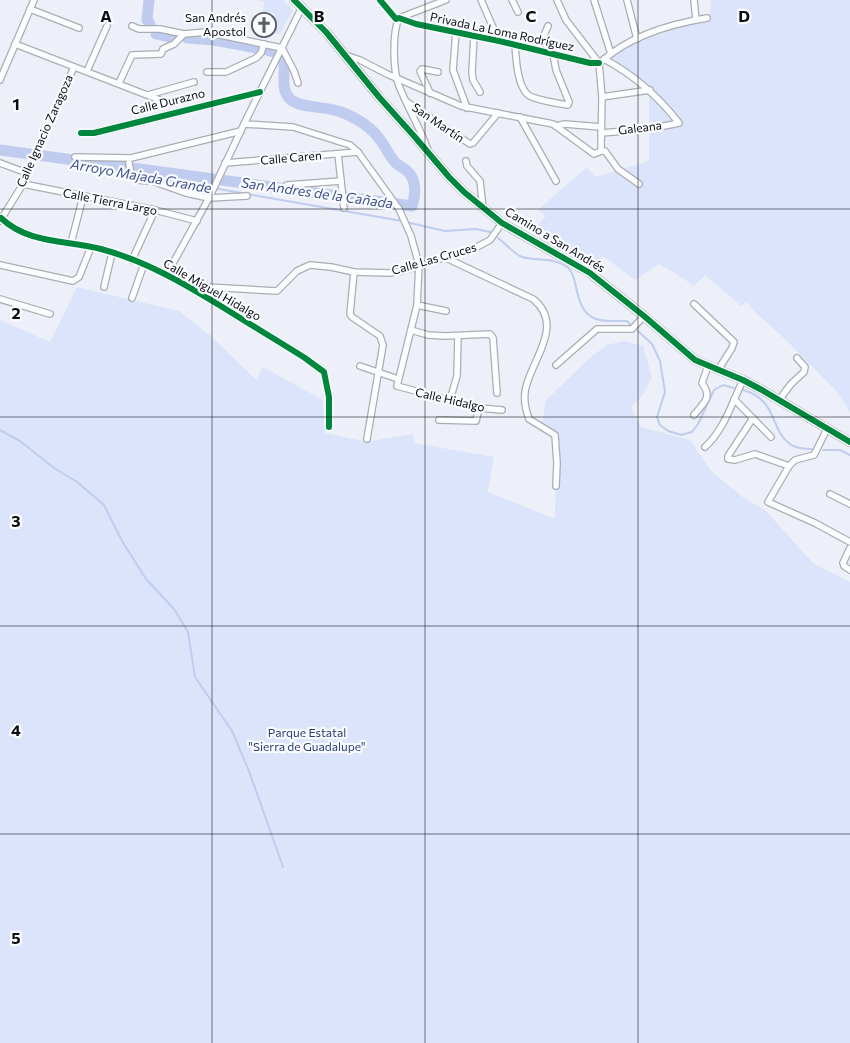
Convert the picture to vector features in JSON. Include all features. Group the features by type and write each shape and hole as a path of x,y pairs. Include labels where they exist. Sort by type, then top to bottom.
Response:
{"street":[{"path":"0,80 34,0"},
{"name":"Camino a San Andrés","path":"294,0 345,55 448,177 483,208 502,223 582,268 644,316 690,358 743,380 850,442"},
{"name":"Privada La Loma Rodríguez","path":"380,0 396,20 399,18 416,24 515,44 590,63 602,61"},
{"path":"428,153 421,131 398,86 394,39 395,27 399,18 446,0"},
{"path":"481,0 499,41"},
{"path":"512,0 518,12"},
{"path":"556,0 566,20 602,61 650,90"},
{"path":"594,0 611,54"},
{"path":"627,0 637,39"},
{"path":"694,0 696,20"},
{"path":"167,274 209,198 302,7"},
{"path":"30,8 79,28"},
{"path":"602,61 637,39 668,26 707,18"},
{"path":"87,71 107,26"},
{"path":"132,26 184,34 206,32 282,48"},
{"path":"538,50 548,26"},
{"path":"456,31 453,70 467,108"},
{"path":"119,83 132,55 161,54 163,49 174,44 184,34"},
{"path":"474,36 472,76 480,92"},
{"path":"15,44 165,102"},
{"path":"207,72 226,72 256,58 261,53 264,44"},
{"path":"515,44 517,68 527,95 544,101 568,105 569,102 556,70 553,54"},
{"path":"282,48 298,83"},
{"path":"345,55 467,108 520,117 556,126 594,154 605,151 618,169 639,184"},
{"path":"601,151 602,61"},
{"name":"Calle Ignacio Zaragoza","path":"1,219 23,184 74,67"},
{"path":"430,93 420,71 422,69 438,72"},
{"path":"148,94 194,82"},
{"path":"602,97 650,90"},
{"name":"Galeana","path":"556,126 566,124 601,130 649,129 678,123 664,104 650,90"},
{"name":"Calle Durazno","path":"81,132 94,133 260,92"},
{"name":"San Martín","path":"406,101 471,144 498,113"},
{"path":"520,117 556,181"},
{"path":"244,124 293,127 350,145 358,152 399,209 411,236 419,265 417,306 398,379 360,366"},
{"path":"75,157 131,158 241,130"},
{"name":"Calle Caren","path":"225,163 358,152"},
{"path":"338,154 344,208"},
{"path":"466,161 467,166 480,181 483,208"},
{"path":"0,163 27,173"},
{"path":"129,163 131,176 136,180 152,181 186,193 209,198 248,196"},
{"path":"287,185 341,181"},
{"name":"Calle Tierra Largo","path":"23,184 155,210 197,221"},
{"path":"71,243 83,196"},
{"path":"132,260 155,210"},
{"name":"Calle Miguel Hidalgo","path":"1,219 20,233 91,247 144,264 167,274 305,358 324,372 329,397 329,427"},
{"name":"Calle Las Cruces","path":"187,286 227,287 272,292 281,288 297,270 310,266 331,267 354,272 395,272 484,244 494,235 502,223"},
{"path":"0,265 62,280 76,280 91,247"},
{"path":"104,287 112,253"},
{"path":"444,257 533,299 542,309 545,316 546,336 541,353 527,383 524,397 529,419 555,436 556,486"},
{"path":"132,298 144,264"},
{"path":"354,272 350,314 380,336 383,345 367,439"},
{"path":"0,299 50,314"},
{"path":"694,304 734,342 718,370"},
{"path":"417,306 446,311"},
{"path":"556,365 597,329 632,329 644,316"},
{"path":"411,330 428,335 490,334 493,338 497,393"},
{"path":"450,400 457,376 458,336"},
{"path":"780,400 791,384 804,372 804,367 797,358"},
{"path":"694,415 708,396 708,390 702,382 708,366"},
{"name":"Calle Hidalgo","path":"398,379 397,386 479,408 502,410"},
{"path":"705,447 723,424 743,380"},
{"path":"734,398 771,437"},
{"path":"439,420 476,421 479,408"},
{"path":"752,418 728,456 728,459 735,460 755,454 789,466"},
{"path":"827,429 814,455 795,460 789,466 768,502 815,523 850,542"},
{"path":"830,494 850,504"},
{"path":"850,548 843,563 850,570"}],"green space":[{"path":"255,0 283,0 293,10 280,34 273,34 275,13 263,12 264,2"},
{"path":"711,0 850,0 850,412 837,392 747,302 741,306 705,275 694,286 659,264 635,280 603,256 595,269 531,232 546,216 538,210 587,167 595,177 649,161 649,86 609,59 627,45 664,28 709,18"},
{"name":"Parque Estatal \"Sierra de Guadalupe\"","path":"77,287 179,311 212,337 256,380 263,367 323,400 325,433 371,441 413,434 414,443 494,457 488,492 555,519 556,442 552,432 542,423 546,400 592,356 607,345 624,341 643,346 652,377 642,396 631,407 641,427 690,440 711,471 741,496 765,510 813,563 850,582 850,1043 0,1043 0,320 50,342"}],"waterway":[{"name":"San Andres de la Cañada","path":"149,0 147,20 150,24"},
{"name":"San Andres de la Cañada","path":"156,34 174,38"},
{"name":"San Andres de la Cañada","path":"187,38 214,40 257,48"},
{"name":"San Andres de la Cañada","path":"267,50 274,52"},
{"name":"San Andres de la Cañada","path":"0,150 412,206 415,191 414,182 410,174 395,162 381,141 369,128 353,117 341,112 307,106 290,99 284,85 283,58"},
{"name":"Arroyo Majada Grande","path":"0,150 33,156"},
{"name":"Arroyo Majada Grande","path":"37,156 129,173"},
{"name":"Arroyo Majada Grande","path":"133,174 402,221"},
{"name":"Arroyo Majada Grande","path":"406,222 445,231 476,229 490,232"},
{"name":"Arroyo Majada Grande","path":"498,238 522,257 550,260 567,267 571,271 580,301 588,315 600,320 627,321 630,324"},
{"name":"Arroyo Majada Grande","path":"638,331 652,344 660,361 665,392 657,417 660,425 668,431 681,435 692,432 698,424 714,390 723,385 734,388"},
{"name":"Arroyo Majada Grande","path":"743,390 754,394 762,400 779,431 790,444 812,449"},
{"path":"0,430 20,441 54,468 77,482 104,505 122,541 146,579 174,609 188,632 195,677 232,731 249,771 283,867"},
{"name":"Arroyo Majada Grande","path":"823,450 840,450 850,455"}],"cycle path":[{"path":"294,0 326,32 379,97 449,177 502,223 590,273 695,360 762,390 850,442"},
{"path":"380,0 396,19 399,18 416,24 499,41 590,63 599,63"},
{"path":"81,133 94,133 260,92"},
{"path":"1,218 23,233 48,240 101,249 134,260 165,274 195,290 305,358 324,372 329,397 329,427"}],"place":[{"name":"San Andrés Apostol","path":"264,25"}]}
